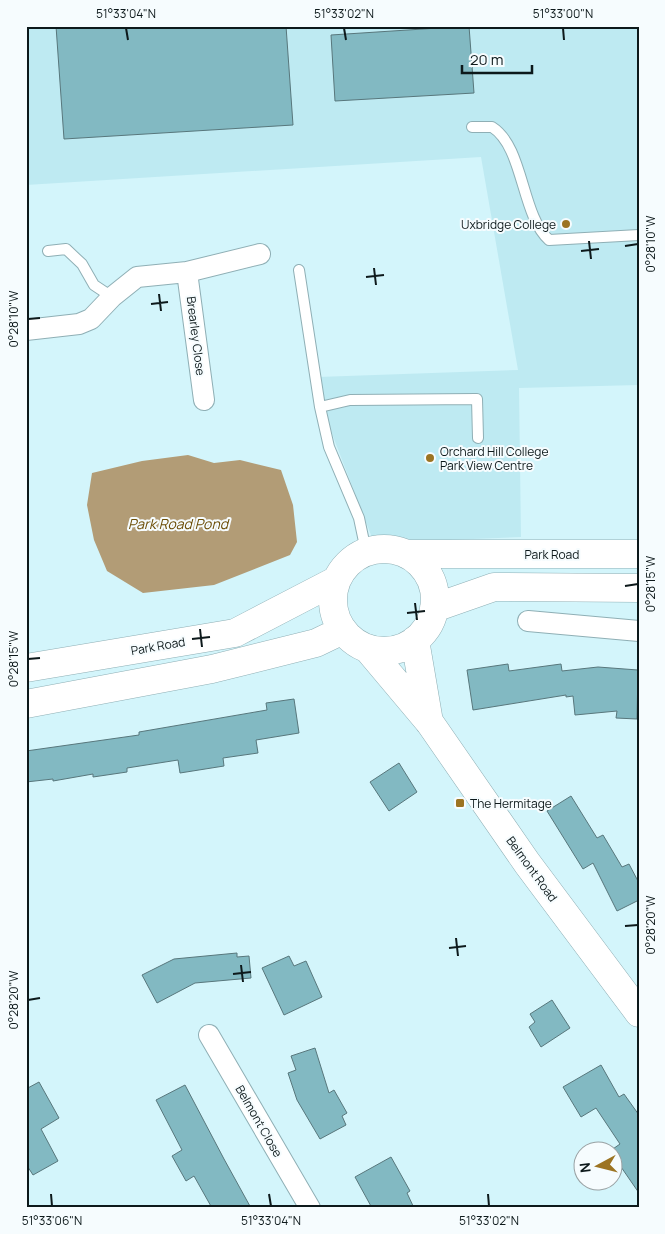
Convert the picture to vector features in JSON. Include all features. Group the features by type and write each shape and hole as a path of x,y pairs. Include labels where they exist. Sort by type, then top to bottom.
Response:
{"main road":[{"path":"382,548 406,554 422,565 430,577 434,591 434,608 426,629 416,640 394,650 367,648 353,641 343,630 334,610 332,598 336,580 349,562 366,551 382,548"},
{"name":"Park Road","path":"406,554 639,554"},
{"name":"Park Road","path":"26,668 235,633 336,580"},
{"path":"434,608 494,587 639,588"},
{"path":"26,704 212,669 316,643 343,630"},
{"path":"416,640 430,723"},
{"name":"Belmont Road","path":"367,648 430,723 527,863 639,1013"}],"street":[{"path":"26,330 79,324 91,319 112,297 137,277 188,272 260,254"},
{"name":"Brearley Close","path":"188,272 204,400"},
{"path":"528,621 639,631"},
{"name":"Belmont Close","path":"209,1035 310,1208"}],"lane":[{"path":"472,127 492,127 505,140 518,169 537,228 549,240 639,235"},
{"path":"48,251 66,249 82,264 94,286 112,297"},
{"path":"299,270 320,407 329,447 359,518 366,551"},
{"path":"320,407 350,400 478,399 478,438"}],"shaded area":[{"name":"Uxbridge College","path":"26,26 639,26 639,385 519,388 521,537 374,543 334,439 324,409 318,377 518,370 481,157 26,185"}],"water":[{"name":"Park Road Pond","path":"188,455 214,463 240,460 281,470 293,505 297,542 290,555 214,585 143,593 107,571 94,540 87,505 92,473 142,461"}],"building":[{"path":"56,26 286,26 293,125 64,139"},
{"path":"469,26 474,93 335,101 331,35"},
{"path":"508,664 509,671 561,664 562,671 598,667 638,670 637,719 616,718 617,711 575,715 573,696 566,697 566,695 473,710 467,670"},
{"path":"294,699 299,733 256,740 258,753 223,758 224,766 180,773 178,760 127,768 127,772 93,777 93,774 53,781 53,779 26,782 26,751 139,735 139,732 267,710 266,703"},
{"path":"399,763 417,792 389,811 370,782"},
{"path":"571,796 597,838 603,835 622,867 629,864 639,883 639,900 617,911 593,863 583,869 547,811"},
{"path":"237,953 237,957 249,956 251,978 195,983 157,1003 142,975 174,959"},
{"path":"289,956 294,966 306,961 322,997 284,1015 262,968"},
{"path":"552,1000 570,1028 541,1047 529,1027 535,1022 530,1014"},
{"path":"315,1048 329,1093 334,1090 347,1113 342,1116 346,1125 320,1139 297,1100 288,1073 296,1070 291,1056"},
{"path":"601,1065 619,1097 624,1094 639,1115 639,1193 622,1168 622,1142 619,1142 596,1108 581,1117 563,1087"},
{"path":"39,1082 59,1118 41,1129 58,1161 33,1175 26,1164 26,1089"},
{"path":"185,1085 251,1208 212,1208 194,1176 186,1181 172,1156 182,1150 156,1100"},
{"path":"391,1157 410,1191 407,1193 414,1208 372,1208 355,1177"}],"place":[{"name":"Uxbridge College","path":"566,224"},
{"name":"Orchard Hill College Park View Centre","path":"430,458"},
{"name":"The Hermitage","path":"460,803"}]}
